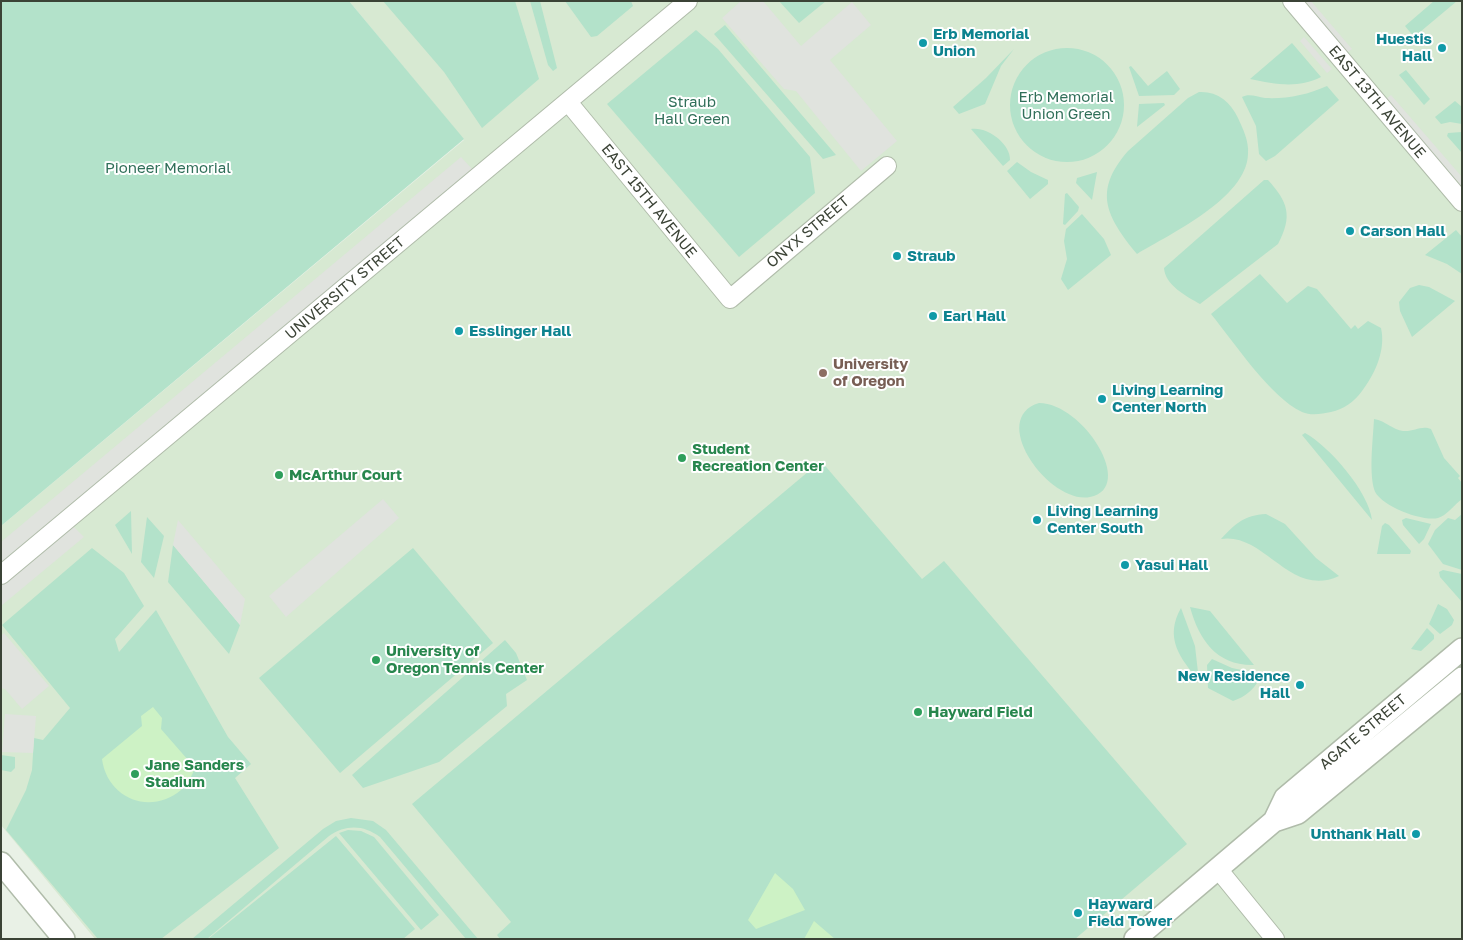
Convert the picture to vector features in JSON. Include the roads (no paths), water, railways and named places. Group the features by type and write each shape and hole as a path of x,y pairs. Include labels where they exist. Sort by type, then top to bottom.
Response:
{"street":[{"name":"UNIVERSITY STREET","path":"1,574 688,1"},
{"name":"EAST 13TH AVENUE","path":"1292,1 1462,202"},
{"name":"EAST 15TH AVENUE","path":"568,102 730,299"},
{"name":"ONYX STREET","path":"730,299 887,166"},
{"name":"AGATE STREET","path":"1274,821 1285,798 1462,649"},
{"name":"AGATE STREET","path":"1135,939 1274,821 1298,813 1462,678"},
{"path":"1,863 62,938"},
{"path":"1218,868 1275,939"}],"place":[{"name":"Erb Memorial Union","path":"923,43"},
{"name":"Huestis Hall","path":"1442,48"},
{"name":"Carson Hall","path":"1350,231"},
{"name":"Straub","path":"897,256"},
{"name":"Earl Hall","path":"933,316"},
{"name":"Esslinger Hall","path":"459,331"},
{"name":"University of Oregon","path":"823,373"},
{"name":"Living Learning Center North","path":"1102,399"},
{"name":"Student Recreation Center","path":"682,458"},
{"name":"McArthur Court","path":"279,475"},
{"name":"Living Learning Center South","path":"1037,520"},
{"name":"Yasui Hall","path":"1125,565"},
{"name":"University of Oregon Tennis Center","path":"376,660"},
{"name":"New Residence Hall","path":"1300,685"},
{"name":"Hayward Field","path":"918,712"},
{"name":"Jane Sanders Stadium","path":"135,774"},
{"name":"Unthank Hall","path":"1416,834"},
{"name":"Hayward Field Tower","path":"1078,913"}],"park label":[{"name":"Erb Memorial Union Green","path":"1066,106"},
{"name":"Straub Hall Green","path":"692,110"},
{"name":"Pioneer Memorial","path":"168,168"}]}
